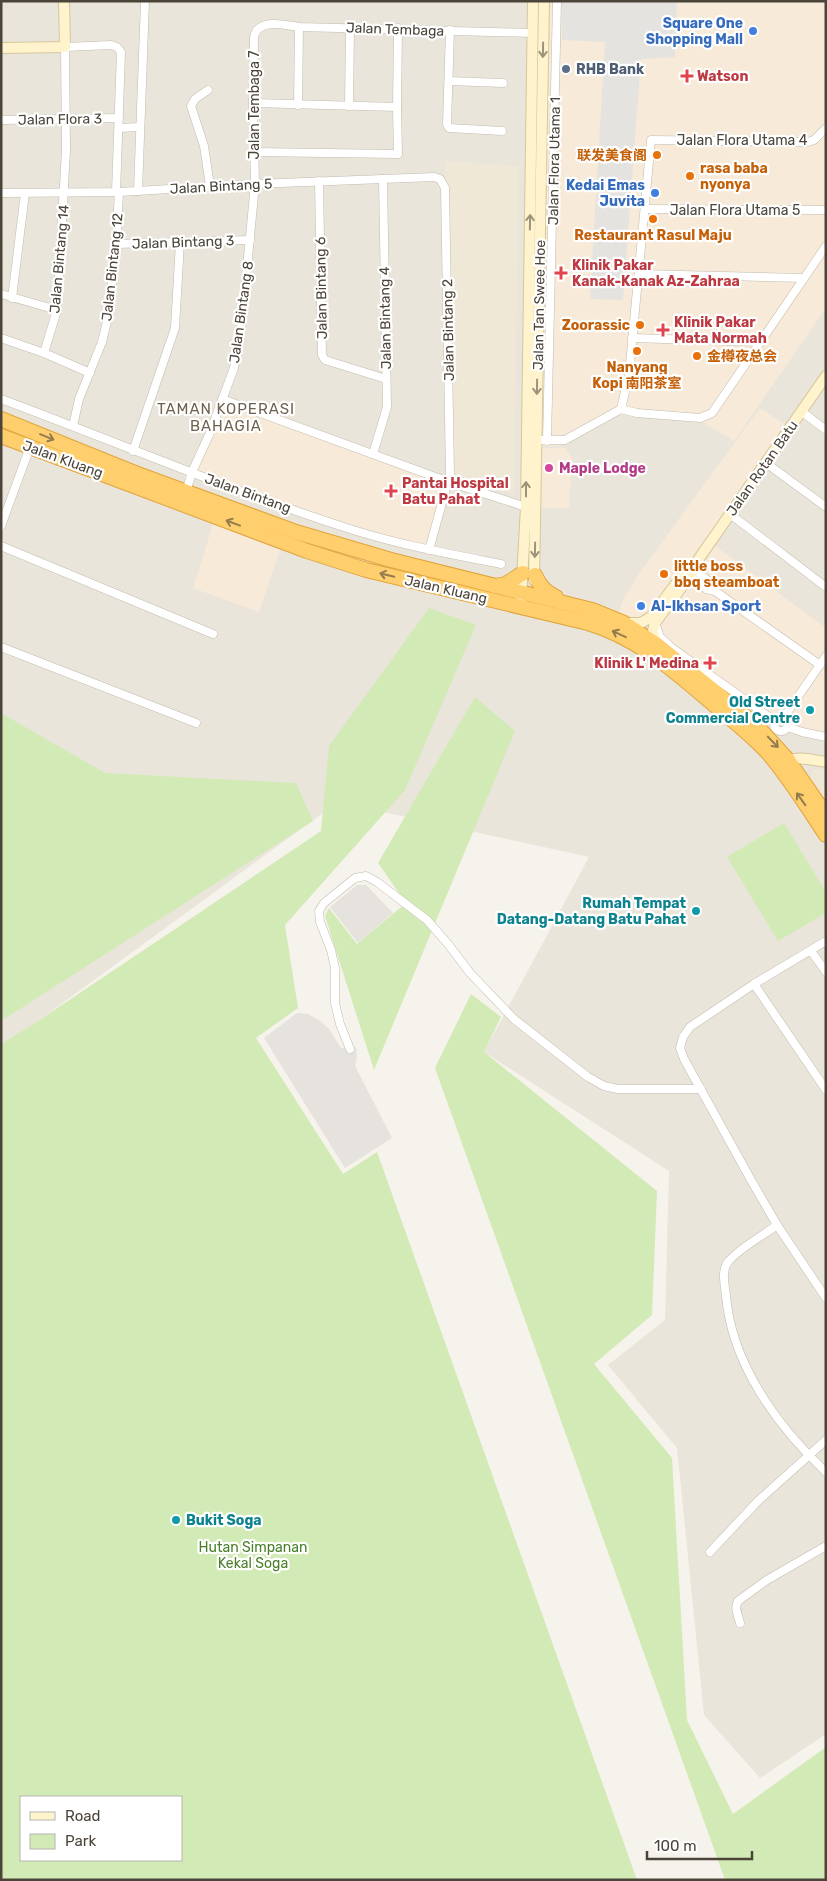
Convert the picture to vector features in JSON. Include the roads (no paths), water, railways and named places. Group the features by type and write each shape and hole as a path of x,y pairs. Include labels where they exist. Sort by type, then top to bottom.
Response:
{"highway":[{"name":"Jalan Kluang","path":"1,419 186,492 296,532 344,548 491,586 526,601 603,627 633,641 660,660 730,718 768,754 784,764 826,835"},
{"name":"Jalan Kluang","path":"1,436 315,554 366,570 526,601 566,603 592,610 624,623 656,644 756,725 784,764 826,815"},
{"path":"491,586 506,584 529,574 546,592 566,603"}],"main road":[{"path":"1,48 65,47 64,1"},
{"name":"Jalan Tan Swee Hoe","path":"529,574 526,507 534,1"},
{"name":"Jalan Tan Swee Hoe","path":"526,601 537,440 544,1"},
{"name":"Jalan Rotan Batu","path":"656,624 691,569 826,376"},
{"name":"Jalan Rotan Batu","path":"624,623 641,623 652,617 691,569"},
{"path":"656,624 653,631 656,644"},
{"path":"784,764 796,758 826,762"}],"street":[{"path":"138,191 145,1"},
{"name":"Jalan Flora Utama 1","path":"548,441 557,1"},
{"name":"Jalan Tembaga","path":"258,27 268,24 299,27 398,28 534,33"},
{"name":"Jalan Tembaga 7","path":"256,184 253,103 254,38 258,27"},
{"path":"298,105 299,27"},
{"path":"349,106 350,27"},
{"path":"254,152 397,154 399,151 397,107 398,28"},
{"path":"450,30 446,122 449,128 502,131"},
{"name":"Jalan Bintang 12","path":"65,47 111,45 121,52 116,244 106,326 79,399 73,426"},
{"name":"Jalan Bintang 14","path":"44,354 56,310 64,192 65,47"},
{"path":"449,81 503,83"},
{"path":"208,90 195,99 191,110 204,146 210,186"},
{"path":"253,103 397,107"},
{"name":"Jalan Flora 3","path":"1,120 119,118"},
{"path":"119,128 140,127"},
{"name":"Jalan Flora Utama 4","path":"645,209 650,140 808,142 814,140 826,128"},
{"name":"Jalan Bintang 5","path":"1,193 118,192 319,181 434,177 440,179"},
{"name":"Jalan Bintang 4","path":"373,454 386,412 383,179"},
{"name":"Jalan Bintang 2","path":"429,550 450,474 445,188 440,179"},
{"name":"Jalan Bintang 6","path":"319,181 322,355 325,360 386,379"},
{"name":"Jalan Bintang 8","path":"186,492 192,472 209,435 234,368 240,342 256,184"},
{"path":"12,298 24,192"},
{"path":"621,409 629,376 645,209"},
{"name":"Jalan Flora Utama 5","path":"645,209 826,210"},
{"name":"Jalan Bintang 3","path":"116,244 250,240"},
{"path":"133,450 175,328 180,242"},
{"path":"537,440 565,440 621,409 637,413 700,418 712,413 826,246"},
{"path":"639,274 804,278"},
{"path":"1,294 56,310"},
{"path":"1,338 90,373"},
{"path":"632,338 760,342"},
{"name":"Jalan Bintang","path":"1,398 133,450 350,529 429,550 501,564"},
{"path":"222,399 449,482 526,507"},
{"path":"801,412 826,430"},
{"path":"1,526 30,447"},
{"path":"766,462 826,507"},
{"path":"730,514 826,587"},
{"path":"1,546 213,634"},
{"path":"691,569 712,583 715,591 820,665"},
{"path":"656,624 660,637 672,648 775,721"},
{"path":"1,647 196,723"},
{"path":"788,727 782,731 778,730 774,726 775,721 777,718 784,717 826,656"},
{"path":"784,717 788,722 788,727"},
{"path":"788,727 826,737"},
{"path":"350,1048 340,1024 335,1003 335,968 331,950 320,922 319,911 324,903 356,878 366,876 378,882 427,920 470,973 514,1019 588,1077 604,1086 618,1089 701,1089"},
{"path":"826,941 754,984 690,1027 682,1037 680,1048 684,1059 777,1225 826,1298"},
{"path":"811,951 826,972"},
{"path":"754,984 826,1090"},
{"path":"777,1225 728,1262 724,1275 729,1323 738,1350 767,1403 782,1426 826,1472"},
{"path":"710,1552 758,1501 826,1440"},
{"path":"740,1623 736,1610 738,1601 767,1580 826,1546"}],"place":[{"name":"Square One Shopping Mall","path":"753,31"},
{"name":"RHB Bank","path":"566,69"},
{"name":"Watson","path":"687,76"},
{"name":"联发美食阁","path":"657,155"},
{"name":"rasa baba nyonya","path":"690,176"},
{"name":"Kedai Emas Juvita","path":"655,193"},
{"name":"Restaurant Rasul Maju","path":"653,219"},
{"name":"Klinik Pakar Kanak-Kanak Az-Zahraa","path":"561,273"},
{"name":"Zoorassic","path":"640,325"},
{"name":"Klinik Pakar Mata Normah","path":"663,330"},
{"name":"Nanyang Kopi 南阳茶室","path":"637,351"},
{"name":"金樽夜总会","path":"697,356"},
{"name":"Maple Lodge","path":"549,468"},
{"name":"Pantai Hospital Batu Pahat","path":"391,491"},
{"name":"little boss bbq steamboat","path":"664,574"},
{"name":"Al-Ikhsan Sport","path":"641,606"},
{"name":"Klinik L' Medina","path":"710,663"},
{"name":"Old Street Commercial Centre","path":"810,710"},
{"name":"Rumah Tempat Datang-Datang Batu Pahat","path":"696,911"},
{"name":"Bukit Soga","path":"176,1520"}],"district":[{"name":"TAMAN KOPERASI BAHAGIA","path":"226,418"}],"park label":[{"name":"Hutan Simpanan Kekal Soga","path":"253,1555"}]}
